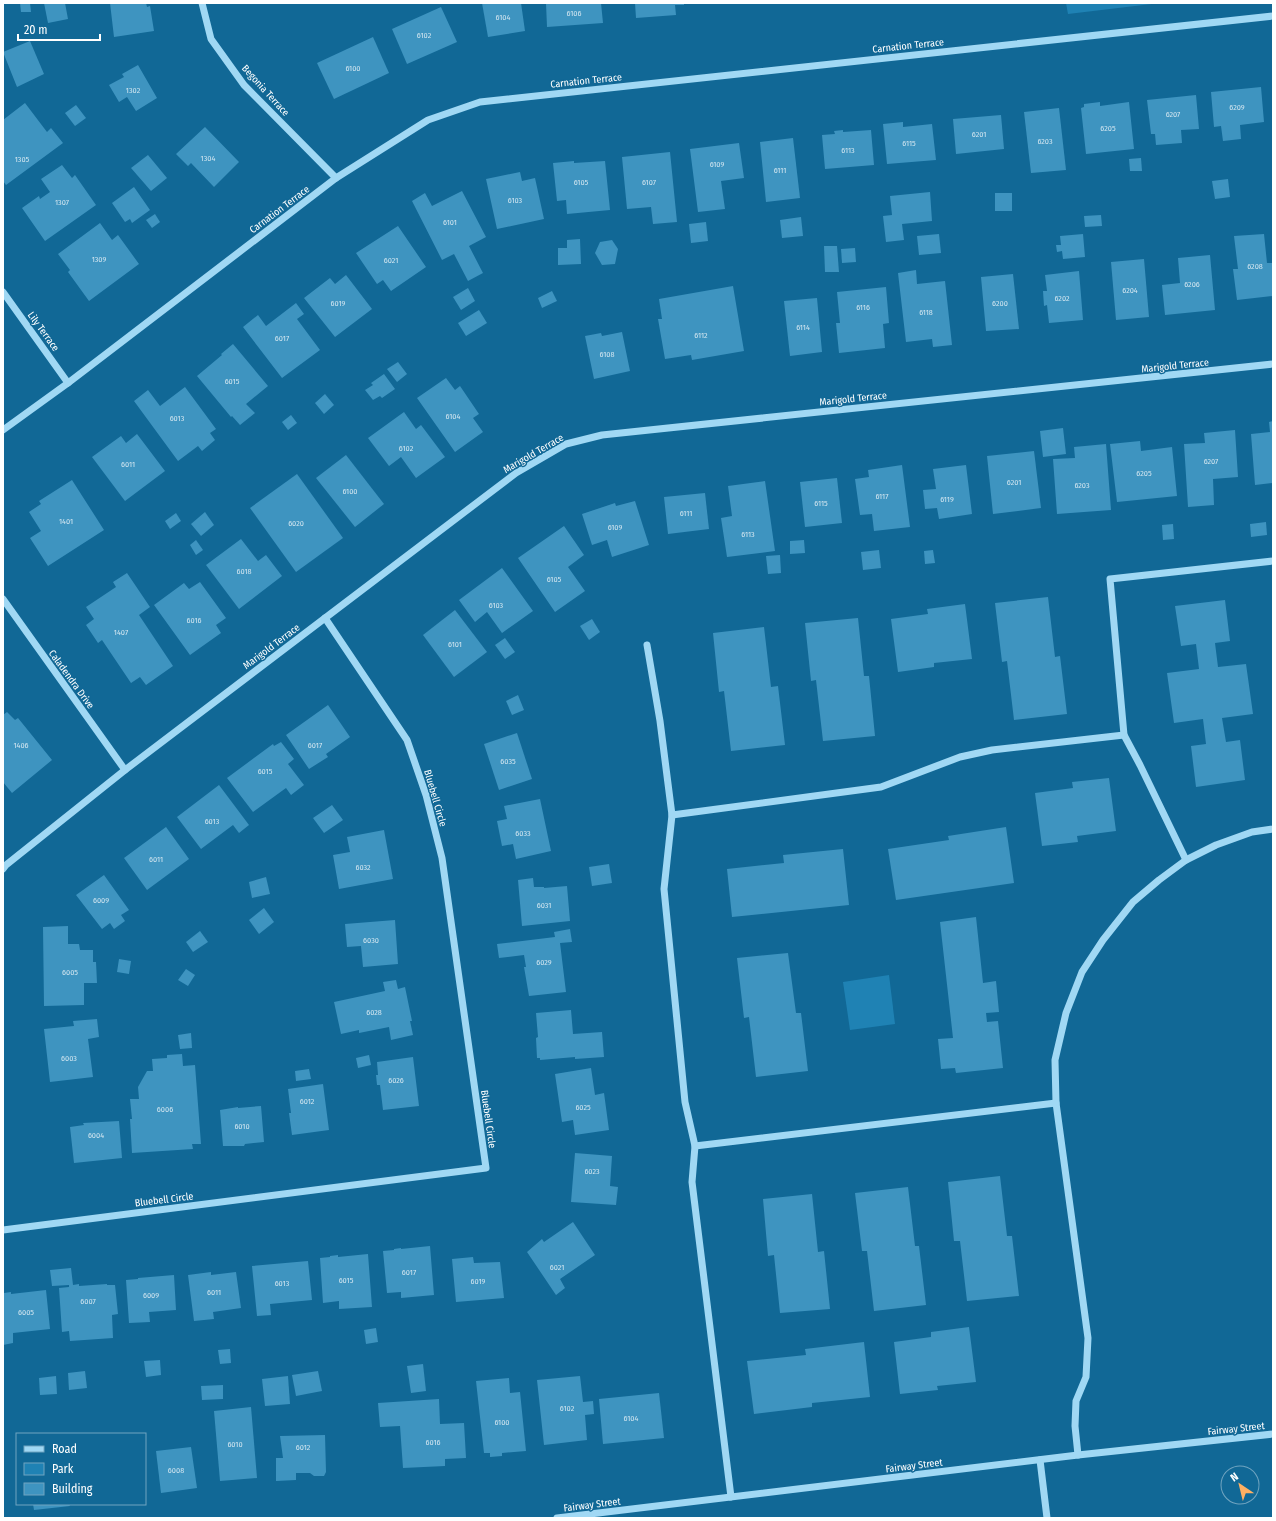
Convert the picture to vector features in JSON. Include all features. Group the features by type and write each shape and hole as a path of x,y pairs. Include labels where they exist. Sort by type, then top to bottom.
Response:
{"street":[{"name":"Begonia Terrace","path":"202,3 211,39 244,85 336,178"},
{"name":"Carnation Terrace","path":"3,430 68,383 336,178 428,120 480,102 1273,16"},
{"name":"Lily Terrace","path":"3,292 68,383"},
{"name":"Marigold Terrace","path":"3,869 6,865 125,770 516,473 566,444 602,435 1273,364"},
{"path":"1186,860 1140,764 1124,735 1110,579 1273,561"},
{"name":"Caladendra Drive","path":"3,599 125,770"},
{"name":"Bluebell Circle","path":"3,1230 486,1168 442,858 426,795 407,740 325,618"},
{"path":"647,645 660,721 672,815 664,889 685,1102 695,1146 692,1182 731,1497"},
{"path":"672,815 881,787 960,757 992,750 1124,735"},
{"path":"1078,1456 1075,1426 1076,1401 1086,1377 1088,1338 1056,1103 1055,1060 1066,1013 1082,972 1103,940 1133,902 1186,860 1216,845 1252,832 1273,829"},
{"path":"695,1146 1056,1103"},
{"name":"Fairway Street","path":"557,1518 1040,1460 1273,1434"},
{"path":"1040,1460 1047,1518"}],"green space":[{"path":"1066,3 1160,3 1068,14"},
{"path":"889,975 895,1024 850,1030 843,982"}],"building":[{"path":"20,3 30,3 31,12 21,12"},
{"path":"44,3 65,3 68,19 48,23"},
{"path":"110,3 146,3 147,7 150,6 154,31 114,37"},
{"path":"482,3 521,3 525,31 488,37"},
{"path":"546,3 601,3 603,23 547,27"},
{"path":"635,3 684,3 684,5 675,5 676,15 636,18"},
{"path":"441,7 457,42 407,64 392,29"},
{"path":"373,37 389,73 334,99 317,63"},
{"path":"30,41 44,74 17,87 3,52"},
{"path":"138,65 157,98 136,111 127,97 119,102 109,85 124,77 122,74"},
{"path":"1261,87 1264,122 1240,125 1241,139 1223,141 1221,126 1214,127 1211,92"},
{"path":"1196,95 1199,129 1181,130 1182,143 1156,145 1155,134 1151,134 1147,100"},
{"path":"1100,102 1100,106 1129,102 1134,149 1086,154 1081,108 1084,107 1084,104"},
{"path":"25,103 47,132 51,128 63,143 6,185 3,181 3,120"},
{"path":"76,105 86,118 75,126 65,113"},
{"path":"1059,108 1066,170 1031,173 1024,112"},
{"path":"1001,115 1004,149 956,154 953,119"},
{"path":"903,122 903,127 932,124 936,160 887,164 883,124"},
{"path":"205,127 239,162 214,187 191,163 188,166 176,154"},
{"path":"843,130 843,132 871,130 874,165 825,169 822,135 835,134 834,131"},
{"path":"793,138 800,198 766,202 760,142"},
{"path":"739,143 744,178 721,181 725,209 698,212 690,149"},
{"path":"670,152 677,222 653,224 651,207 627,209 622,157"},
{"path":"148,155 167,178 151,191 131,168"},
{"path":"1141,158 1142,171 1130,171 1129,159"},
{"path":"574,161 574,163 605,161 610,210 567,214 566,200 557,201 553,163"},
{"path":"62,165 72,178 75,175 96,205 45,241 22,208 39,196 40,199 50,192 41,179"},
{"path":"520,172 522,181 535,178 544,219 497,229 486,179"},
{"path":"1228,179 1230,197 1215,199 1212,181"},
{"path":"134,187 150,210 132,223 130,219 125,222 112,203"},
{"path":"462,191 486,237 469,246 483,273 468,281 454,254 442,260 412,201 425,193 432,206"},
{"path":"930,192 932,221 902,224 904,240 886,242 883,216 892,215 890,196"},
{"path":"995,193 1012,193 1012,211 995,211"},
{"path":"155,214 160,222 152,228 146,220"},
{"path":"1101,215 1102,226 1085,227 1084,216"},
{"path":"801,217 803,236 782,238 780,220"},
{"path":"706,222 708,241 691,243 689,224"},
{"path":"100,223 112,240 118,235 139,264 89,301 68,272 70,270 58,254"},
{"path":"398,226 426,267 391,291 383,280 377,284 356,253"},
{"path":"939,234 941,253 919,255 917,236"},
{"path":"1083,234 1085,257 1063,259 1062,251 1057,252 1056,245 1061,245 1060,236"},
{"path":"1264,234 1267,263 1273,263 1273,296 1237,300 1233,269 1238,269 1234,236"},
{"path":"580,239 581,264 558,265 558,248 567,248 567,240"},
{"path":"612,240 618,249 615,264 602,265 595,253 600,242"},
{"path":"824,246 837,246 839,272 825,272"},
{"path":"855,248 856,262 842,263 841,249"},
{"path":"1210,255 1215,310 1165,315 1162,285 1180,283 1178,258"},
{"path":"1144,259 1149,317 1116,320 1111,262"},
{"path":"916,270 917,284 945,281 952,345 933,347 932,339 906,342 898,273"},
{"path":"1079,271 1083,320 1049,323 1047,305 1044,306 1043,291 1047,291 1045,275"},
{"path":"1013,274 1019,329 986,331 981,277"},
{"path":"346,275 372,309 335,337 304,298 330,278 335,284"},
{"path":"733,286 744,351 692,360 691,355 665,359 658,319 662,319 659,299"},
{"path":"886,287 889,323 883,324 885,348 839,353 836,323 840,323 837,292"},
{"path":"468,288 475,301 461,310 453,297"},
{"path":"552,291 557,301 542,308 538,298"},
{"path":"817,298 822,352 790,356 784,301"},
{"path":"296,303 304,314 297,319 320,350 282,378 243,327 258,315 266,326"},
{"path":"479,310 487,323 466,336 458,323"},
{"path":"622,332 630,371 594,379 585,336 601,333 602,336"},
{"path":"233,344 268,386 246,404 255,413 240,425 232,416 231,417 197,376"},
{"path":"398,362 407,374 397,382 387,369"},
{"path":"384,374 395,389 382,398 380,396 373,400 365,390 373,385 371,383"},
{"path":"446,378 455,390 460,386 479,414 473,418 483,432 455,452 417,398"},
{"path":"185,387 216,429 210,433 215,440 202,451 198,446 178,461 134,401 148,390 160,406"},
{"path":"325,394 334,405 324,414 315,403"},
{"path":"404,412 416,429 421,425 445,457 416,478 401,457 389,466 368,438"},
{"path":"291,415 297,423 288,430 282,422"},
{"path":"1273,421 1273,483 1255,485 1251,434 1270,432 1269,422"},
{"path":"1063,428 1066,454 1043,457 1040,431"},
{"path":"1235,430 1238,477 1213,479 1214,505 1188,507 1184,444 1205,443 1204,433"},
{"path":"137,434 165,471 125,501 92,457 121,436 126,443"},
{"path":"1140,441 1141,451 1172,447 1177,496 1117,502 1110,444"},
{"path":"1106,444 1111,510 1057,514 1053,459 1075,458 1074,447"},
{"path":"1034,451 1041,508 993,514 987,456"},
{"path":"346,455 384,504 355,527 316,478"},
{"path":"902,465 910,527 874,531 872,514 860,515 855,479 869,477 868,470"},
{"path":"966,465 972,514 939,519 937,508 925,509 923,490 936,489 933,469"},
{"path":"297,474 343,538 296,572 250,508"},
{"path":"837,478 842,523 805,527 800,482"},
{"path":"72,480 104,530 48,566 30,538 41,531 29,512 41,504 39,501"},
{"path":"765,481 775,551 727,557 721,518 732,516 728,486"},
{"path":"705,493 709,529 668,534 664,497"},
{"path":"635,501 649,545 612,557 607,540 592,545 582,514 615,503 616,506"},
{"path":"205,512 214,525 201,536 191,524"},
{"path":"176,513 181,521 170,529 165,521"},
{"path":"1266,522 1267,535 1251,537 1250,524"},
{"path":"1173,524 1174,539 1163,540 1162,525"},
{"path":"564,526 584,555 568,567 585,591 555,612 518,558"},
{"path":"241,539 258,561 266,555 282,576 239,609 206,565"},
{"path":"196,540 203,550 196,555 190,545"},
{"path":"804,540 805,553 790,554 790,541"},
{"path":"879,550 881,568 863,570 861,552"},
{"path":"933,550 935,563 925,564 924,551"},
{"path":"780,555 781,573 768,574 766,556"},
{"path":"502,568 533,611 502,633 487,612 475,622 459,600"},
{"path":"127,573 150,607 139,615 173,666 146,685 140,677 131,683 102,640 98,643 86,625 94,619 86,607 116,587 113,582"},
{"path":"200,582 226,618 216,625 221,633 190,655 154,605 184,583 189,589"},
{"path":"1048,597 1055,657 1060,656 1067,714 1014,720 1007,661 1002,662 995,603"},
{"path":"1225,600 1230,641 1215,643 1218,667 1246,664 1253,714 1222,718 1226,742 1240,740 1245,780 1196,787 1191,746 1206,744 1203,719 1174,723 1167,673 1199,669 1196,644 1181,646 1175,606"},
{"path":"965,604 972,659 934,663 934,667 898,672 891,619 928,614 927,609"},
{"path":"455,610 487,652 454,677 423,635"},
{"path":"858,618 864,676 869,676 875,736 823,741 816,680 811,681 805,623"},
{"path":"592,619 600,632 589,640 580,626"},
{"path":"764,627 771,687 778,686 785,745 731,751 724,691 719,692 713,633"},
{"path":"505,638 515,652 505,659 495,645"},
{"path":"518,695 524,710 512,715 506,701"},
{"path":"328,705 350,737 326,754 328,757 309,769 286,735"},
{"path":"7,712 15,720 18,718 52,760 12,793 3,782 3,715"},
{"path":"517,733 532,779 499,790 484,744"},
{"path":"281,742 294,759 288,764 304,785 291,795 286,788 253,812 227,778 273,744 274,746"},
{"path":"1109,778 1116,831 1077,836 1078,842 1042,846 1035,793 1073,788 1072,782"},
{"path":"219,785 249,825 239,833 233,825 201,849 177,817"},
{"path":"540,799 551,851 516,859 513,844 502,846 497,821 507,819 504,806"},
{"path":"332,805 343,820 324,833 313,818"},
{"path":"166,827 189,859 147,890 124,858"},
{"path":"1006,827 1014,883 896,900 888,849 949,840 948,836"},
{"path":"384,830 393,879 339,889 333,855 350,852 347,837"},
{"path":"843,849 849,905 732,917 727,869 784,863 783,855"},
{"path":"609,864 612,883 592,886 589,867"},
{"path":"104,875 129,910 121,915 125,921 114,929 110,923 102,929 76,895"},
{"path":"266,877 270,894 252,898 249,882"},
{"path":"533,878 534,887 544,888 567,886 570,921 522,926 518,880"},
{"path":"264,908 274,922 259,934 249,920"},
{"path":"976,917 983,983 996,981 999,1012 986,1013 987,1022 998,1021 1003,1068 956,1073 955,1068 941,1069 938,1039 953,1038 940,922"},
{"path":"395,920 398,964 363,967 361,946 347,947 345,924"},
{"path":"68,926 68,944 79,944 80,950 93,950 93,962 96,962 97,983 84,983 84,1005 44,1006 43,927"},
{"path":"570,929 572,942 560,943 566,992 529,996 524,967 526,967 524,955 499,958 497,944 555,937 554,932"},
{"path":"200,931 208,942 193,952 186,942"},
{"path":"788,953 796,1013 801,1013 808,1071 756,1077 749,1017 744,1018 737,958"},
{"path":"119,959 131,961 129,974 117,972"},
{"path":"186,969 195,975 188,986 178,980"},
{"path":"396,980 398,989 405,987 412,1021 410,1021 413,1035 391,1040 389,1027 359,1033 359,1030 341,1034 334,1002 385,991 383,982"},
{"path":"571,1010 573,1034 602,1032 604,1057 575,1059 575,1057 540,1060 540,1058 537,1058 536,1038 538,1037 536,1013"},
{"path":"97,1019 99,1037 88,1039 93,1077 50,1082 44,1029 74,1026 73,1021"},
{"path":"191,1033 192,1048 180,1049 178,1035"},
{"path":"182,1054 183,1066 195,1065 201,1144 192,1144 193,1149 132,1153 130,1119 132,1119 130,1099 139,1099 138,1087 147,1071 153,1071 152,1059 167,1058 167,1055"},
{"path":"369,1055 371,1065 358,1068 356,1058"},
{"path":"413,1057 419,1106 383,1110 380,1085 377,1085 377,1062"},
{"path":"591,1068 595,1095 604,1093 609,1130 575,1135 573,1120 562,1122 555,1074"},
{"path":"309,1069 311,1079 296,1081 295,1071"},
{"path":"323,1084 329,1130 292,1135 288,1089"},
{"path":"261,1106 264,1142 245,1144 244,1146 223,1146 220,1110 238,1107"},
{"path":"119,1121 122,1158 74,1163 70,1127 84,1125 83,1123"},
{"path":"575,1153 612,1156 610,1186 618,1187 616,1205 571,1202"},
{"path":"1000,1176 1007,1236 1012,1236 1019,1296 967,1301 960,1241 954,1241 948,1182"},
{"path":"908,1187 915,1246 919,1246 926,1305 874,1311 867,1251 862,1251 855,1193"},
{"path":"812,1194 818,1252 824,1251 830,1309 780,1313 774,1255 768,1256 763,1199"},
{"path":"573,1222 595,1255 560,1279 565,1288 556,1295 527,1252 542,1239 544,1242"},
{"path":"430,1246 434,1295 401,1298 401,1292 387,1293 383,1251"},
{"path":"368,1254 372,1307 339,1309 339,1301 323,1303 320,1258 338,1255 338,1257"},
{"path":"473,1257 474,1263 500,1262 504,1298 456,1302 452,1259"},
{"path":"308,1261 312,1300 270,1304 271,1315 257,1316 252,1266"},
{"path":"71,1268 73,1285 115,1285 118,1314 112,1315 113,1338 70,1341 69,1331 62,1332 59,1288 69,1287 69,1285 52,1286 50,1270"},
{"path":"211,1272 211,1275 236,1272 241,1308 213,1312 214,1319 194,1321 188,1275"},
{"path":"174,1275 176,1310 149,1312 150,1322 129,1323 126,1280"},
{"path":"46,1290 50,1329 13,1333 13,1343 3,1345 4,1293 11,1292 11,1294"},
{"path":"969,1327 976,1382 937,1386 938,1390 900,1394 894,1342 931,1337 931,1332"},
{"path":"376,1328 378,1342 366,1344 364,1330"},
{"path":"864,1342 870,1397 812,1403 812,1407 754,1414 747,1361 806,1355 805,1349"},
{"path":"230,1349 231,1363 220,1364 218,1350"},
{"path":"160,1360 161,1375 146,1377 144,1361"},
{"path":"423,1364 426,1391 411,1393 407,1366"},
{"path":"85,1371 87,1388 69,1390 68,1373"},
{"path":"318,1371 322,1391 296,1396 292,1375"},
{"path":"56,1376 57,1394 40,1395 39,1378"},
{"path":"288,1376 290,1404 265,1406 262,1379"},
{"path":"580,1376 583,1402 593,1401 594,1414 585,1415 587,1440 544,1445 537,1380"},
{"path":"509,1378 510,1393 520,1392 526,1451 502,1453 502,1456 490,1457 490,1453 484,1453 476,1381"},
{"path":"223,1385 223,1399 202,1400 201,1386"},
{"path":"659,1393 664,1438 603,1444 599,1399"},
{"path":"439,1399 440,1424 464,1423 466,1458 445,1459 445,1466 403,1468 400,1426 380,1427 378,1403"},
{"path":"251,1407 257,1478 220,1481 214,1411"},
{"path":"325,1435 326,1472 324,1476 314,1476 310,1473 296,1473 296,1480 276,1481 276,1458 283,1458 280,1436"},
{"path":"191,1447 197,1488 161,1493 156,1451"},
{"path":"33,1505 70,1506 34,1510"}]}
